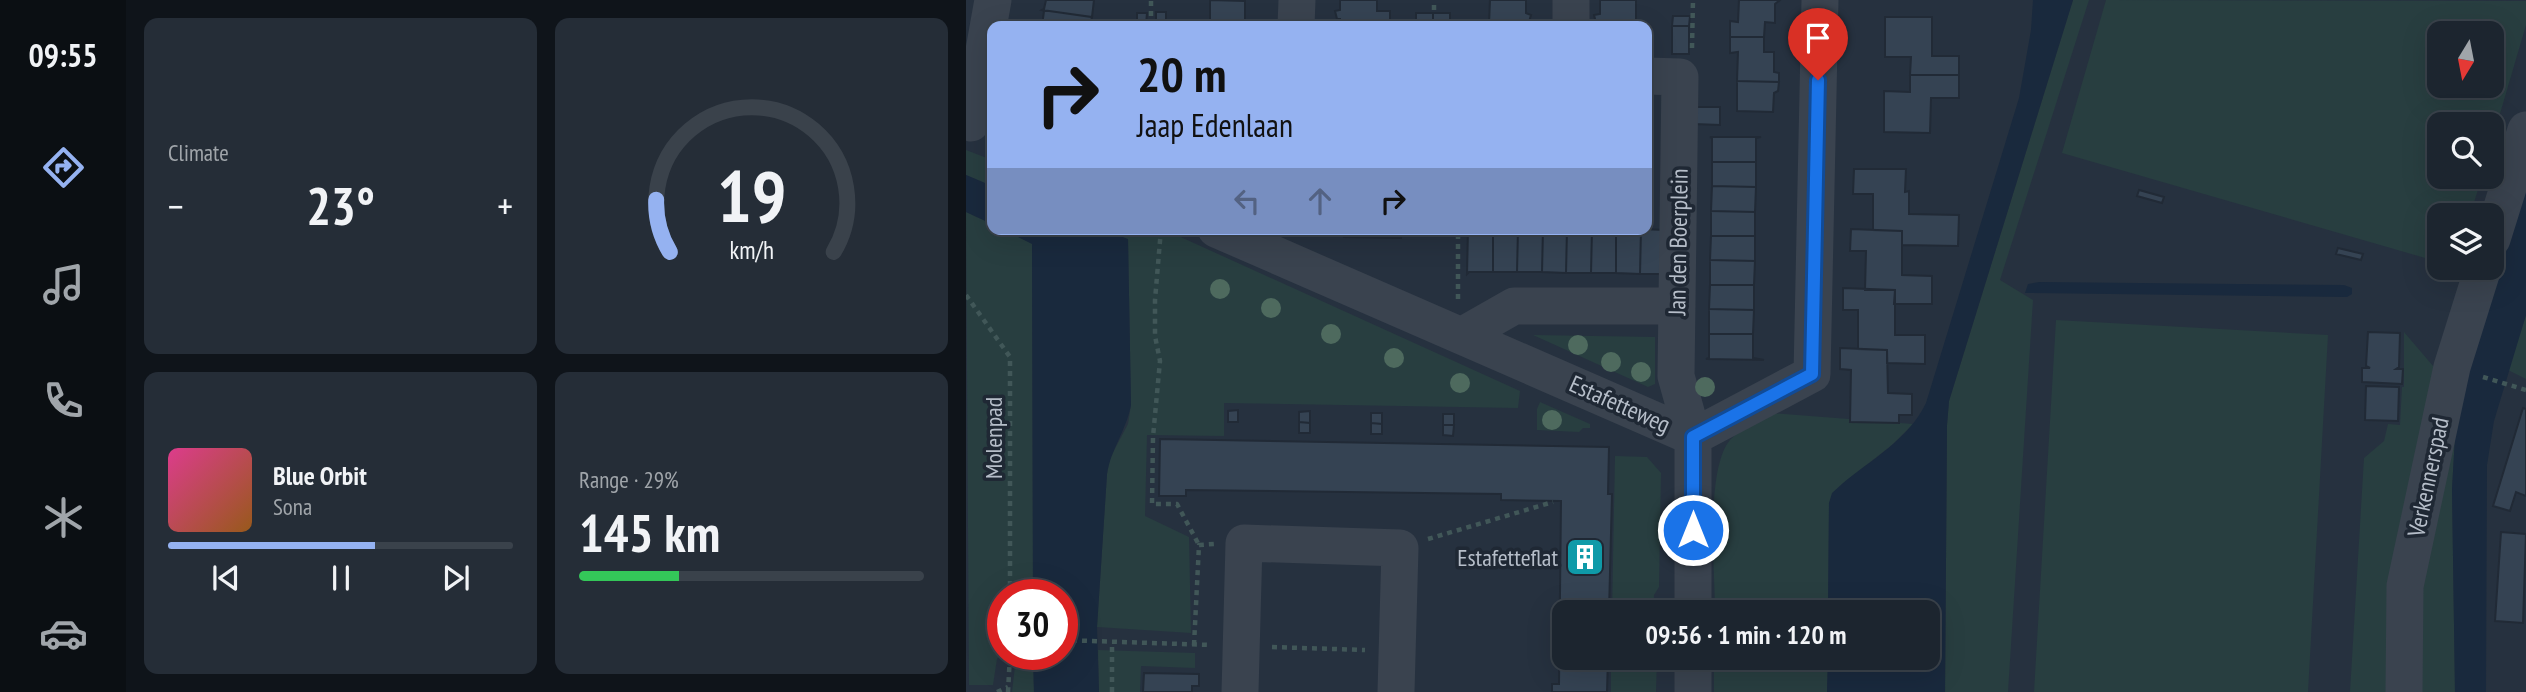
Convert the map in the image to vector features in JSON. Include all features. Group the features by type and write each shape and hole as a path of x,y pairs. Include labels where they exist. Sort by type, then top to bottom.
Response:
{"street":[{"path":"990,21 993,0"},
{"path":"1296,21 1297,0"},
{"path":"1571,0 1571,21"},
{"path":"1693,437 1812,374 1820,0"},
{"path":"976,125 987,44"},
{"name":"Jan den Boerplein","path":"1663,77 1677,306 1676,376 1693,437"},
{"path":"2503,203 2526,130"},
{"name":"Estafetteweg","path":"1245,235 1269,240 1463,335 1693,437 1693,600"},
{"name":"Verkennerspad","path":"2404,692 2405,586 2452,367 2479,280"},
{"path":"1463,335 1514,306 1677,306"},
{"path":"1240,692 1244,543 1400,548 1396,692"},
{"path":"1693,670 1693,692"}],"path":[{"path":"1151,0 1151,21"},
{"path":"1434,0 1434,10"},
{"path":"1663,77 1692,56 1693,0"},
{"path":"1160,235 1155,300 1155,336 1160,361 1153,438 1152,504 1177,503 1199,545 1194,645"},
{"path":"1458,235 1458,292 1463,335"},
{"name":"Molenpad","path":"966,295 1010,357 1010,579"},
{"path":"2452,367 2525,389"},
{"path":"1400,548 1553,502"},
{"path":"1199,545 1244,543"},
{"path":"1078,641 1100,642"},
{"path":"1112,642 1112,692"},
{"path":"997,692 1008,689 1009,670"}],"green space":[{"path":"2073,0 2089,0 2000,280 2033,300 2008,692 1945,692 1949,401"},
{"path":"2106,0 2526,1 2526,25 2500,112 2427,112 2427,189 2478,189 2474,203 2427,203 2427,259 2062,153"},
{"path":"966,150 987,158 987,184 966,175"},
{"path":"966,212 987,222 987,235 1015,235 1032,243 1033,579 987,579 987,670 995,670 993,685 969,685"},
{"path":"1116,235 1176,235 1520,391 1518,408 1224,403 1224,436 1147,435 1145,516 1189,537 1191,633 1097,627 1107,474 1110,458 1128,424 1131,405 1128,240"},
{"path":"2526,315 2526,379 2508,370"},
{"path":"2056,320 2328,335 2308,692 2034,692"},
{"path":"2404,332 2433,366 2444,387 2398,692 2350,692 2364,458 2384,441 2388,424 2400,425 2404,387"},
{"path":"1533,335 1655,337 1655,384 1648,387"},
{"path":"1540,402 1590,424 1590,428 1583,428 1579,432 1537,430 1537,409"},
{"path":"1771,413 1913,424 1892,445 1842,484 1829,503 1828,600 1715,600 1713,522 1717,474 1722,454 1730,440"},
{"path":"2456,420 2452,489 2455,692 2410,692 2407,615"},
{"path":"1615,456 1647,457 1661,473 1659,587 1654,600 1612,600"},
{"path":"1098,650 1195,653 1195,668 1141,666 1140,692 1099,692"},
{"path":"1015,670 1033,670 1034,692 1012,692"},
{"path":"1611,670 1657,670 1656,692 1611,692"},
{"path":"1714,670 1828,670 1827,692 1714,692"}],"water":[{"path":"2033,0 2073,0 1949,401 1945,692 1827,692 1828,670 1940,670 1940,600 1828,600 1829,503 1832,493 1900,438 1919,416 1926,403 2019,98 2031,30"},
{"path":"2526,173 2526,315 2494,421 2487,465 2486,692 2455,692 2452,489 2456,420 2462,378 2493,280 2504,280 2504,243"},
{"path":"966,175 987,184 987,222 966,212"},
{"path":"1014,235 1118,235 1128,239 1131,405 1107,474 1097,627 1099,692 1034,692 1033,670 1078,670 1078,579 1033,579 1032,244"},
{"path":"2028,284 2344,285 2352,288 2352,294 2347,297 2025,293"}],"building":[{"path":"1046,0 1094,0 1092,17 1042,10"},
{"path":"1210,0 1245,1 1245,21 1210,21"},
{"path":"1340,0 1377,0 1377,11 1390,11 1390,21 1340,21 1335,11 1340,10"},
{"path":"1490,0 1526,0 1526,13 1531,15 1529,21 1489,21"},
{"path":"1600,0 1636,0 1636,21 1596,21 1594,15 1600,14"},
{"path":"1739,0 1780,0 1775,4 1775,23 1765,22 1764,37 1730,37 1730,21 1738,22"},
{"path":"1042,10 1092,17 1091,21 1043,21"},
{"path":"1156,12 1166,12 1166,21 1156,21"},
{"path":"1137,13 1147,13 1146,21 1137,21"},
{"path":"1416,13 1433,13 1433,21 1416,21"},
{"path":"1433,13 1450,13 1450,21 1433,21"},
{"path":"1673,16 1690,16 1689,26 1672,26"},
{"path":"1885,17 1932,17 1932,56 1959,56 1959,75 1910,75 1911,57 1885,57"},
{"path":"1672,26 1689,26 1689,54 1672,54"},
{"path":"1730,37 1764,37 1764,52 1774,52 1774,72 1779,73 1779,82 1737,81 1738,52 1730,53"},
{"path":"1910,75 1959,75 1959,98 1931,98 1930,133 1884,132 1884,91 1910,92"},
{"path":"1737,81 1779,82 1778,91 1774,93 1773,112 1737,111"},
{"path":"1694,107 1720,107 1720,125 1694,124"},
{"path":"1710,137 1761,137 1756,138 1756,162 1712,162"},
{"path":"1712,162 1756,162 1756,187 1712,186"},
{"path":"1854,169 1906,169 1905,192 1909,191 1909,214 1959,215 1958,246 1902,245 1902,231 1873,230 1873,194 1853,194"},
{"path":"1712,186 1756,187 1755,212 1711,211"},
{"path":"2139,190 2164,197 2162,203 2137,196"},
{"path":"1711,211 1755,212 1755,236 1711,236"},
{"path":"1652,229 1665,230 1664,274 1640,274 1641,235 1652,235"},
{"path":"1851,229 1902,231 1902,275 1932,276 1932,304 1894,304 1895,290 1865,290 1866,251 1850,251"},
{"path":"1401,235 1401,238 1343,237"},
{"path":"1468,235 1493,235 1493,272 1467,274"},
{"path":"1493,235 1518,235 1517,272 1493,272"},
{"path":"1518,235 1543,235 1542,272 1517,272"},
{"path":"1543,235 1567,235 1566,273 1542,272"},
{"path":"1567,235 1592,235 1591,273 1566,273"},
{"path":"1592,235 1616,235 1616,273 1591,273"},
{"path":"1616,235 1641,235 1640,274 1616,273"},
{"path":"1711,236 1755,236 1755,261 1710,260"},
{"path":"2338,248 2363,254 2361,260 2336,254"},
{"path":"1710,260 1755,261 1754,285 1710,285"},
{"path":"1710,285 1754,285 1754,310 1709,309"},
{"path":"1843,288 1895,290 1895,335 1925,335 1925,364 1887,363 1887,350 1858,349 1858,310 1843,310"},
{"path":"1709,309 1754,310 1753,334 1709,334"},
{"path":"2368,332 2400,333 2399,367 2396,369 2403,369 2402,384 2362,382 2362,368 2370,368 2366,366"},
{"path":"1709,334 1753,334 1753,358 1764,360 1706,359 1709,358"},
{"path":"1840,348 1887,350 1888,393 1912,394 1912,415 1899,415 1899,423 1850,422 1851,370 1840,369"},
{"path":"2366,386 2399,387 2398,421 2365,420"},
{"path":"2523,408 2526,409 2526,496 2516,492 2510,511 2493,506"},
{"path":"1238,410 1238,422 1228,422 1228,411"},
{"path":"1310,411 1310,423 1299,422 1299,412"},
{"path":"1371,413 1382,413 1382,424 1371,423"},
{"path":"1443,414 1454,414 1454,425 1443,425"},
{"path":"1299,422 1310,423 1310,433 1299,433"},
{"path":"1371,423 1382,424 1382,434 1371,434"},
{"path":"1443,425 1454,425 1453,436 1443,435"},
{"name":"Estafetteflat","path":"1160,439 1609,447 1608,494 1612,494 1609,600 1560,600 1561,501 1501,500 1501,494 1186,490 1186,496 1159,496"},
{"path":"2501,532 2526,534 2523,623 2495,621"},
{"name":"Estafetteflat","path":"1559,670 1608,670 1607,692 1552,692 1552,684 1559,684"},
{"path":"1144,673 1199,674 1199,686 1192,686 1192,692 1143,692"}],"place":[{"name":"Estafetteflat","path":"1585,557"}],"route":[{"path":"1693,530 1693,437 1812,374 1818,80"}]}
